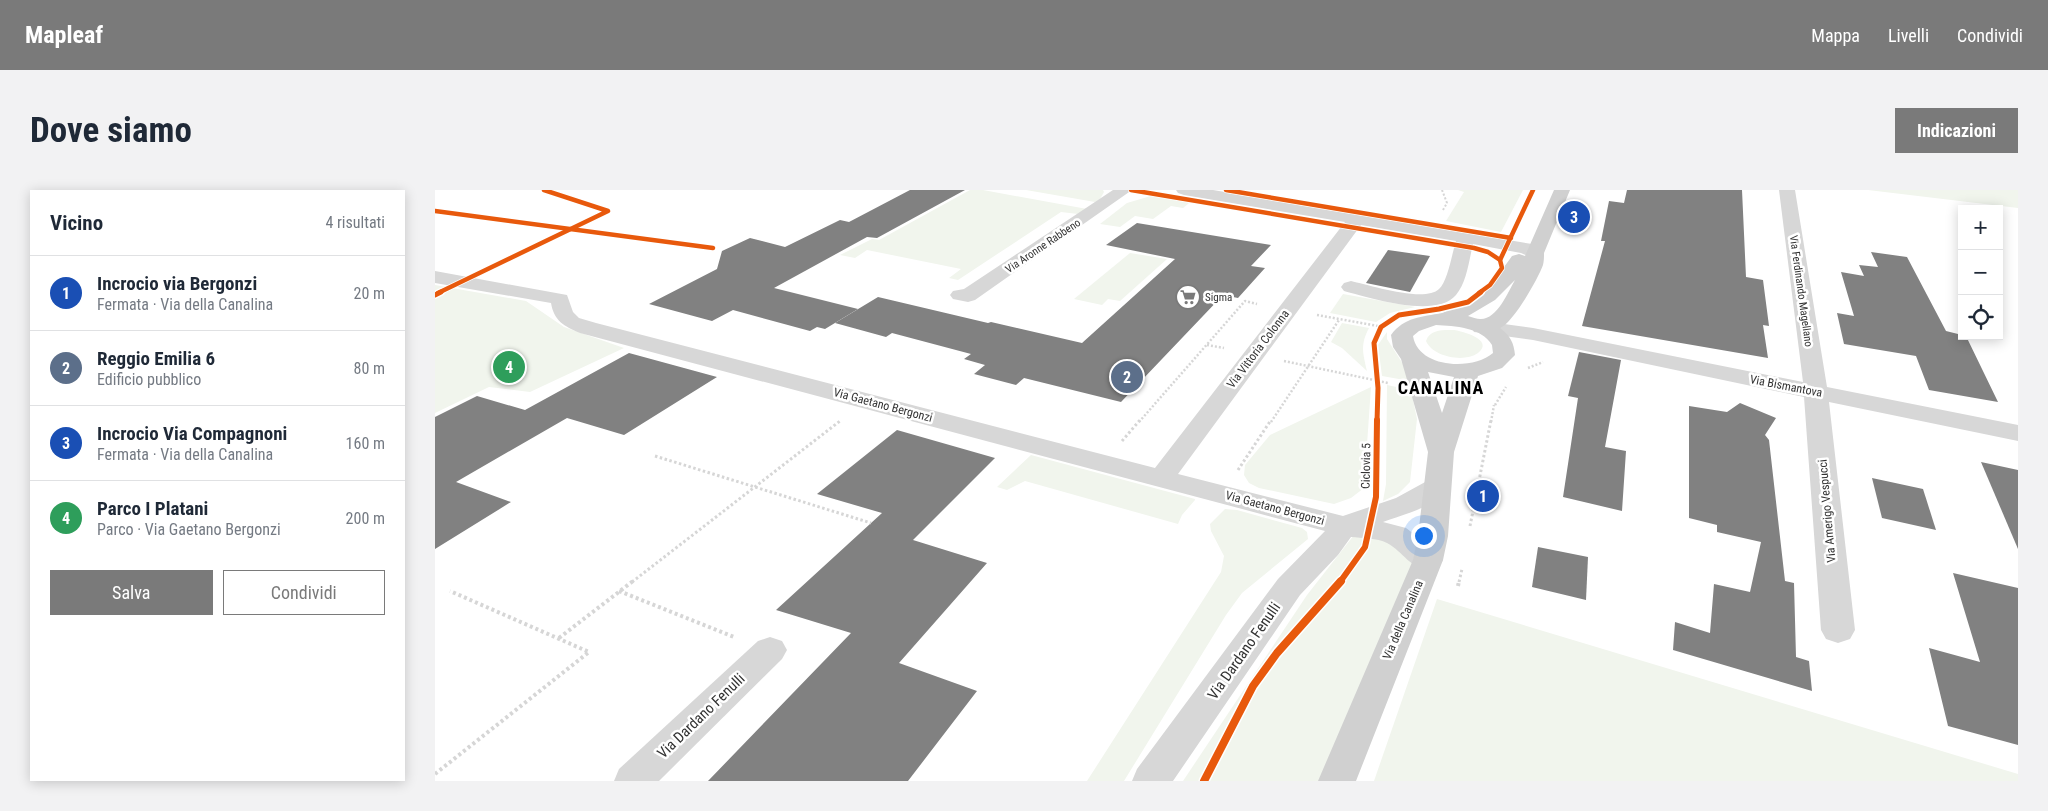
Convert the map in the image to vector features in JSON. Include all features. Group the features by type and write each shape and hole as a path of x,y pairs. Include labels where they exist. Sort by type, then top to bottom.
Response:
{"street":[{"name":"Via Aronne Rabbeno","path":"960,294 968,296 1124,190"},
{"path":"1184,190 1469,238 1504,251 1526,255"},
{"name":"Via Ferdinando Magellano","path":"1787,190 1816,392"},
{"name":"Via della Canalina","path":"1446,319 1479,304 1503,284 1526,255 1560,198"},
{"name":"Via Vittoria Colonna","path":"1161,478 1356,219"},
{"path":"1351,286 1417,301 1439,298 1450,291 1469,238"},
{"name":"Via della Canalina","path":"1482,327 1498,321 1507,311 1534,264 1526,255"},
{"name":"Via Gaetano Bergonzi","path":"435,278 560,299 563,314 578,325 1344,526 1368,528 1396,535 1428,560"},
{"name":"Via della Canalina","path":"1441,452 1412,356 1402,345 1401,340 1405,330 1426,321 1446,319 1482,327 1495,334 1504,344"},
{"name":"Via Bismantova","path":"1482,327 1554,339 2018,432"},
{"name":"Via Bismantova","path":"1504,344 1554,339"},
{"path":"1412,356 1441,368 1468,370 1486,368 1501,360 1504,355 1504,344"},
{"name":"Via della Canalina","path":"1337,781 1428,560 1433,536 1441,452 1468,370"},
{"name":"Via Amerigo Vespucci","path":"1816,392 1837,630"},
{"path":"1344,526 1405,504 1437,487"},
{"name":"Via Dardano Fenulli","path":"1151,781 1289,587 1327,548 1344,526"},
{"name":"Via Dardano Fenulli","path":"633,781 770,650"}],"path":[{"path":"1234,476 1339,319"},
{"path":"1378,335 1381,327 1387,323"},
{"path":"1377,371 1378,388"},
{"path":"559,638 867,401"},
{"path":"655,456 871,523"},
{"path":"435,774 589,652 450,591"},
{"path":"619,591 770,650"}],"shaded area":[{"path":"970,190 983,190 1087,209 1078,214 1061,212 958,280 949,278 961,269 867,250 855,258 840,255 872,239 879,240"},
{"path":"1026,190 1103,190 1104,192 1100,199 1095,202"},
{"path":"1458,190 1523,190 1501,232 1446,221 1464,192"},
{"path":"1868,190 2018,190 2018,208"},
{"path":"1161,193 1194,199 1183,208 1171,206 1153,219 1135,216 1120,227 1100,224 1127,203"},
{"path":"1130,253 1167,259 1120,301 1108,299 1102,305 1074,299"},
{"path":"435,285 526,301 564,327 624,348 530,392 489,387 435,413"},
{"path":"1343,294 1415,307 1390,313 1376,322 1330,313"},
{"path":"1342,323 1369,328 1364,339 1363,349 1367,371 1342,348 1331,342"},
{"path":"1454,330 1464,332 1480,340 1483,344 1482,348 1478,353 1465,358 1449,357 1435,351 1426,341 1434,332"},
{"path":"1387,332 1387,339 1403,364 1410,381 1382,376 1378,345"},
{"path":"1387,385 1411,390 1417,419 1410,482 1398,494 1383,501 1386,484"},
{"path":"1371,387 1364,488 1351,498 1334,504 1259,488 1249,483 1244,475 1245,465 1270,435"},
{"path":"1031,455 1195,500 1182,515 1178,524 1025,481 1007,490 997,487"},
{"path":"1225,509 1237,510 1302,528 1307,532 1308,539 1242,593 1226,615 1124,781 1087,781 1221,572 1224,556 1211,531 1210,524"},
{"path":"1369,529 1426,563 1343,781 1183,781 1307,595 1354,535"},
{"path":"1437,599 2018,774 2018,781 1374,781"}],"building":[{"path":"910,190 965,190 877,238 867,237 774,288 858,309 825,329 817,327 810,331 733,310 712,321 649,304 717,269 722,251 750,238 785,247 840,220 849,222"},
{"path":"1627,190 1742,190 1746,277 1763,280 1769,326 1763,325 1768,358 1582,326 1605,241 1601,241 1609,201 1624,203"},
{"path":"1137,223 1271,245 1251,266 1265,268 1238,298 1223,295 1121,402 1024,378 1016,385 974,374 985,365 964,359 971,354 892,333 886,337 835,323 878,297 1082,343 1175,259 1106,245"},
{"path":"1388,250 1430,256 1410,292 1366,283"},
{"path":"1871,252 1907,257 1946,331 1958,334 1958,340 1968,340 1998,402 1929,390 1916,356 1844,344 1837,313 1854,316 1841,272 1864,276 1859,265 1878,267"},
{"path":"1579,352 1621,360 1605,447 1626,451 1622,511 1563,497 1578,398 1568,396"},
{"path":"629,353 717,377 624,435 567,418 456,482 511,502 435,549 435,417 477,396 525,410"},
{"path":"1740,403 1776,418 1765,435 1769,440 1785,581 1794,583 1796,657 1809,661 1812,691 1673,650 1675,622 1710,633 1714,584 1750,592 1761,542 1717,532 1717,525 1689,518 1689,406 1727,412"},
{"path":"897,430 995,458 913,540 987,563 899,663 977,691 908,781 708,781 851,633 776,610 882,513 817,494"},
{"path":"1981,462 2018,470 2018,549"},
{"path":"1872,478 1923,489 1936,530 1882,518"},
{"path":"1538,547 1588,557 1586,600 1532,587"},
{"path":"1953,573 2018,588 2018,745 1948,726 1929,648 1980,662"}],"cycle path":[{"path":"435,295 608,211 544,190"},
{"path":"1131,190 1474,248 1488,252 1500,260"},
{"path":"1226,190 1511,238"},
{"name":"Ciclovia 5","path":"1204,781 1253,686 1277,653 1345,576 1365,547 1376,497 1378,388 1374,343 1381,327 1399,315 1439,309 1468,302 1490,285 1502,268 1500,260 1533,190"},
{"path":"435,211 713,248"}],"place":[{"name":"Incrocio Via Compagnoni","path":"1574,217"},
{"name":"Sigma","path":"1188,297"},
{"name":"Parco I Platani","path":"509,367"},
{"name":"Reggio Emilia 6","path":"1127,377"},
{"name":"Incrocio via Bergonzi","path":"1483,496"}],"district":[{"name":"CANALINA","path":"1441,387"}]}
